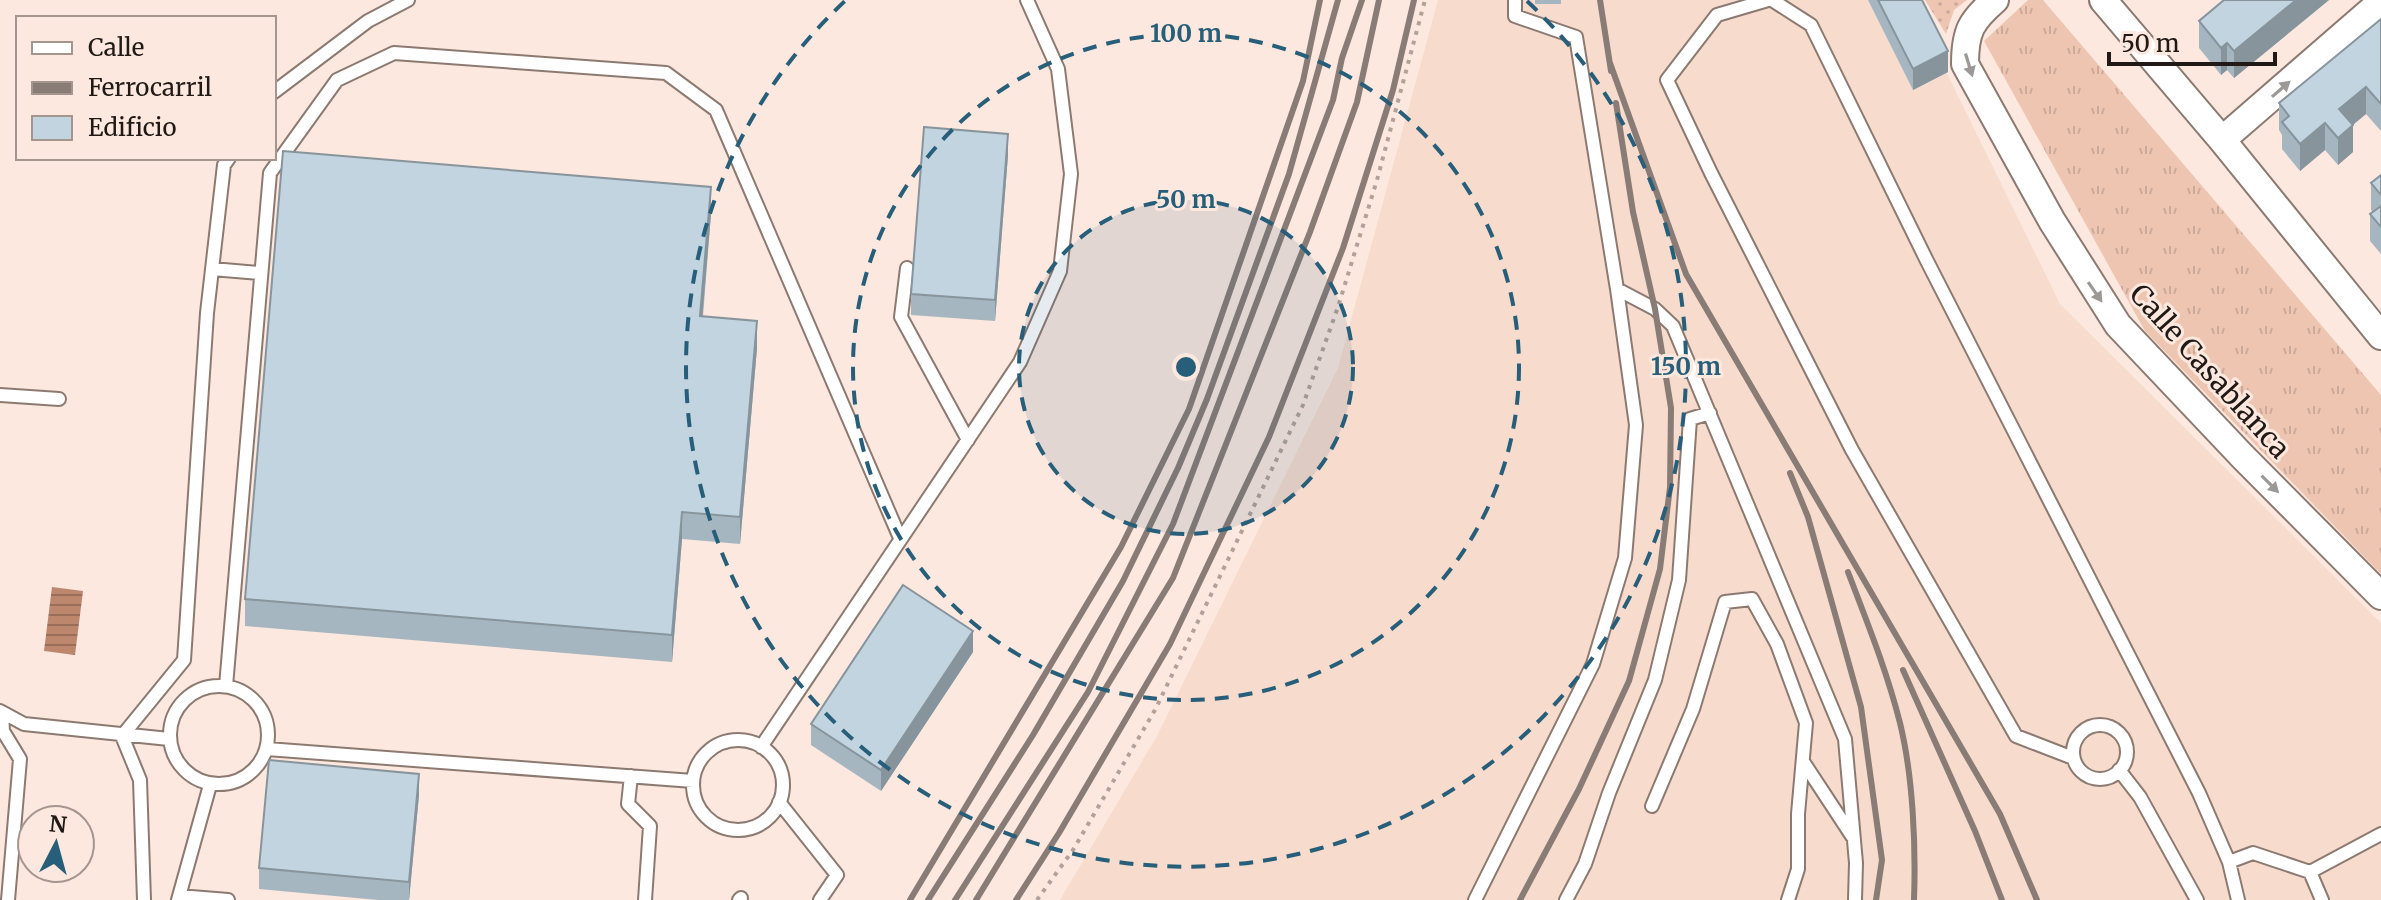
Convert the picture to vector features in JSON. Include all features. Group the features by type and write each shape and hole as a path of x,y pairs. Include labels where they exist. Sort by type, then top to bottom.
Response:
{"street":[{"name":"Calle Casablanca","path":"1995,0 1976,17 1965,39 1965,64 2087,279 2129,336 2381,596"},
{"path":"2103,0 2222,140 2381,336"},
{"path":"2222,140 2381,2"}],"lane":[{"path":"276,90 368,21 408,0"},
{"path":"761,747 1020,362 1060,271 1071,174 1058,69 1027,0"},
{"path":"1475,900 1593,664 1625,558 1636,425 1576,37 1515,16 1515,0"},
{"path":"2073,758 2016,736 1852,450 1667,80 1717,15 1770,0 1811,25 1941,288 2199,793 2229,862 2238,900"},
{"path":"226,686 270,173 337,80 394,53 666,73 716,110 900,538"},
{"path":"122,736 184,660 212,269 224,165 228,160"},
{"path":"907,268 901,317 968,440"},
{"path":"212,269 260,273"},
{"path":"1617,289 1655,309 1673,326 1845,739 1856,863 1855,900"},
{"path":"0,395 59,399"},
{"path":"1566,900 1585,864 1609,793 1655,680 1679,580 1690,419 1710,413"},
{"path":"1652,806 1693,709 1725,602 1752,599 1777,644 1806,723 1798,814 1798,869 1788,900"},
{"path":"226,686 244,692 257,703 266,718 269,735 267,749 257,767 244,778 228,784 210,785 183,770 173,756 169,739 171,719 180,704 193,693 209,687 226,686"},
{"path":"1,712 24,724 169,739"},
{"path":"1,712 3,731 20,759 8,900"},
{"path":"2109,725 2126,739 2127,761 2113,778 2090,780 2074,765 2073,758 2072,743 2087,726 2109,725"},
{"path":"122,736 140,780 144,900"},
{"path":"733,740 748,741 761,747 773,757 780,771 782,786 772,816 756,826 741,830 712,822 701,811 694,796 696,767 705,754 733,740"},
{"path":"267,749 693,781"},
{"path":"1804,763 1854,838"},
{"path":"2119,770 2140,797 2197,900"},
{"path":"631,776 628,804 650,826 645,900"},
{"path":"210,785 179,898 228,900"},
{"path":"779,802 837,875 820,900"},
{"path":"2229,862 2253,853 2310,872 2381,834"},
{"path":"2310,872 2322,900"}],"path":[{"path":"1037,900 1073,850 1155,710 1303,405 1338,307 1377,180 1425,0"}],"shaded area":[{"path":"1438,0 1911,0 2060,304 2381,623 2381,900 1060,900 1157,736 1338,368"},
{"path":"52,587 83,591 75,655 44,651"}],"green space":[{"path":"1925,0 1967,0 1954,10 1946,34"},
{"path":"2028,0 2043,0 2381,395 2381,574 2145,331 1984,41"}],"building":[{"path":"1878,0 1922,0 1948,51 1913,69"},
{"path":"2224,0 2296,0 2234,51 2227,43 2221,48 2199,21"},
{"path":"2381,19 2381,104 2366,87 2339,109 2353,125 2338,138 2325,123 2300,144 2282,122 2289,116 2279,103"},
{"path":"924,127 1008,134 995,300 911,294"},
{"path":"283,151 711,187 700,316 757,321 740,517 682,512 672,635 245,599"},
{"path":"2381,175 2381,195 2371,183"},
{"path":"2381,206 2381,227 2370,214"},
{"path":"903,585 973,631 881,770 811,724"},
{"path":"269,760 419,774 409,882 259,868"}],"railway":[{"path":"910,900 1121,547 1189,409 1303,81 1320,0"},
{"path":"928,900 1033,735 1123,581 1178,468 1207,399 1289,174 1338,0"},
{"path":"955,900 1088,692 1173,524 1333,100 1342,58 1362,0"},
{"path":"976,900 1173,578 1310,232 1357,102 1379,0"},
{"path":"1016,900 1170,644 1269,437 1343,248 1393,90 1414,0"},
{"path":"1600,0 1611,71"},
{"path":"1610,63 1686,274 2000,814 2037,900"},
{"path":"1520,900 1579,789 1629,681 1660,569 1670,487 1671,408 1655,309 1633,212 1616,103"},
{"path":"1790,473 1808,517 1861,707 1882,860 1876,900"},
{"path":"1848,572 1883,666 1904,744 1913,811 1914,900"},
{"path":"1903,670 1975,831 2002,900"}]}
